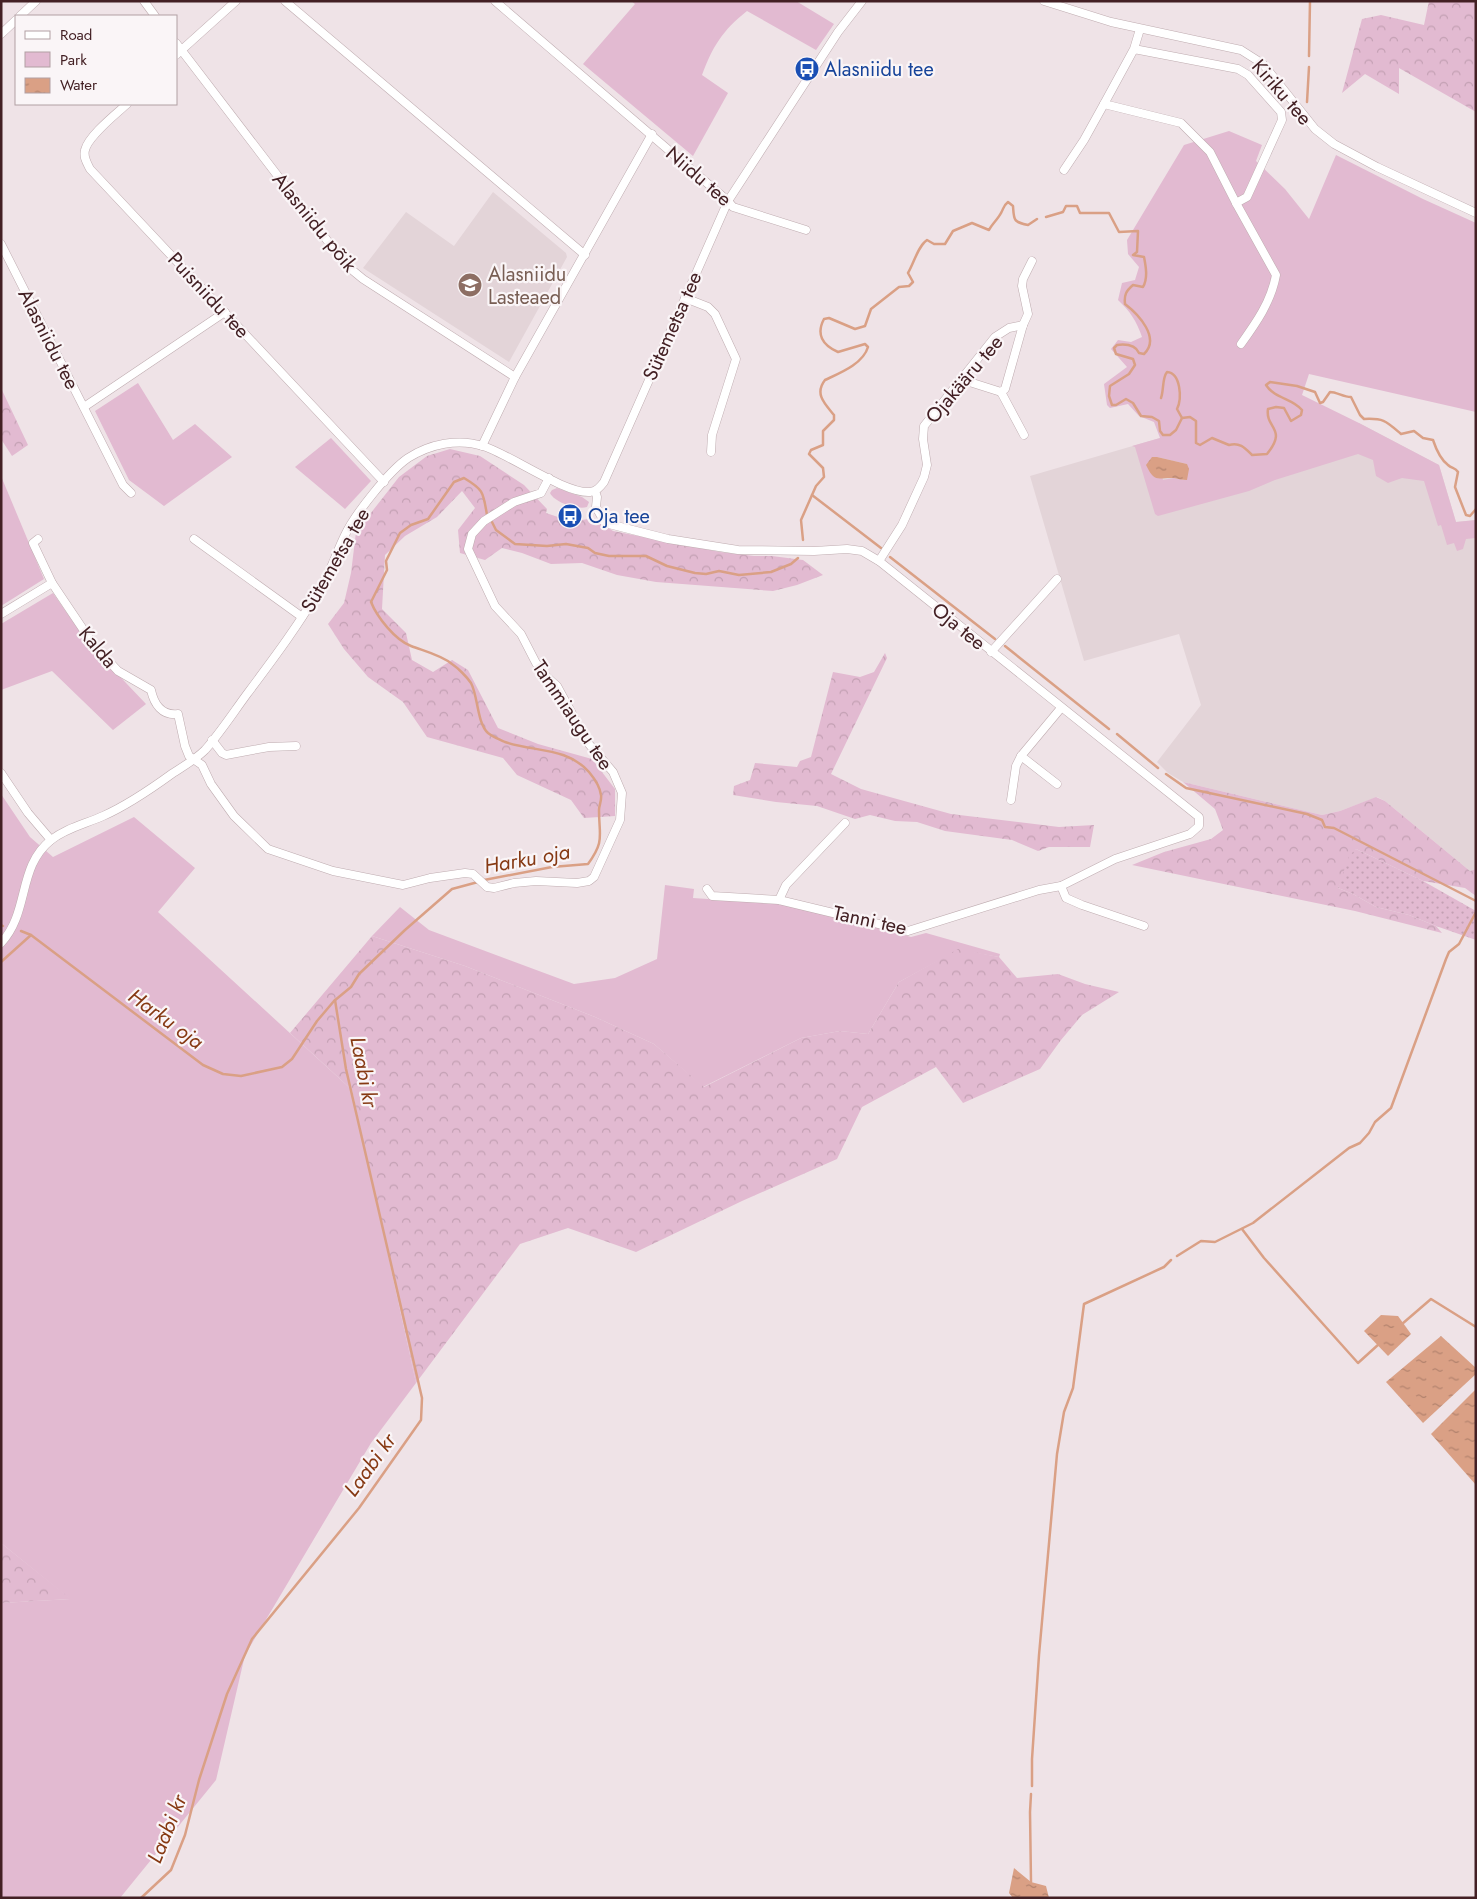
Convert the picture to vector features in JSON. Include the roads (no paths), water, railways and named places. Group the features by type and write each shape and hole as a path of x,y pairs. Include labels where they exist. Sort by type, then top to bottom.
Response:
{"street":[{"path":"21,15 36,1"},
{"path":"144,1 154,15"},
{"path":"179,53 236,1"},
{"path":"284,1 585,255"},
{"path":"482,446 515,377 652,134 495,1"},
{"name":"Sütemetsa tee","path":"1,944 13,928 19,914 28,876 33,864 51,840 65,831 127,804 194,759 212,740 302,617 324,582 351,524 384,482 407,459 435,445 459,442 482,446 571,489 595,491 604,482 728,201 833,40 862,1"},
{"name":"Kiriku tee","path":"1044,1 1076,12 1140,28 1241,50 1263,64 1315,129 1324,137 1377,167 1476,213"},
{"path":"1,34 15,21"},
{"path":"1064,170 1084,140 1134,49 1140,28"},
{"path":"1134,49 1238,69 1248,75 1281,112 1282,120 1247,197 1236,203"},
{"name":"Alasniidu põik","path":"179,53 346,265 363,280 515,377"},
{"path":"1104,104 1181,124 1210,152 1276,276 1274,288 1262,315 1241,344"},
{"name":"Puisniidu tee","path":"126,105 90,141 84,151 85,159 90,169 384,482"},
{"name":"Niidu tee","path":"652,134 733,207 806,230"},
{"name":"Alasniidu tee","path":"1,244 124,485 131,493"},
{"name":"Ojakääru tee","path":"879,561 902,525 924,477 926,465 923,439 924,426 995,338 1009,328 1023,325 1028,314 1022,286 1023,279 1032,261"},
{"path":"685,298 708,307 715,314 736,359 712,435 711,452"},
{"name":"Alasniidu tee","path":"84,407 226,312"},
{"path":"1001,392 1005,389 1023,325"},
{"path":"960,379 1001,392 1024,435"},
{"name":"Tammiaugu tee","path":"194,759 202,765 211,784 234,816 268,848 333,871 403,885 430,878 465,873 472,874 483,884 494,888 514,883 536,881 589,882 594,877 620,820 622,793 613,772 588,743 557,686 536,663 521,634 495,606 468,549 472,534 484,521 514,502 541,493 549,478"},
{"name":"Oja tee","path":"595,491 597,497 596,508 605,522 668,539 738,550 814,551 847,549 862,551 879,561 1061,708 1107,742 1148,778 1192,811"},
{"name":"Kalda","path":"38,538 33,543 52,583 93,644 118,671 151,690 154,703 166,713 178,714 185,746 189,756 194,759"},
{"path":"194,540 302,617"},
{"path":"992,652 1056,579"},
{"path":"1,614 52,583"},
{"path":"1011,800 1016,766 1021,756 1061,708"},
{"path":"212,740 222,753 226,755 269,746 296,746"},
{"path":"1021,756 1057,784"},
{"path":"1,773 28,813 51,840"},
{"name":"Tanni tee","path":"707,889 712,896 779,900 908,931 1039,890 1061,886 1115,859 1190,834 1199,826 1199,817 1192,811"},
{"path":"779,900 786,885 845,823"},
{"path":"1061,886 1066,898 1144,926"}],"water":[{"path":"1152,457 1187,464 1189,469 1187,480 1155,477 1146,465"},
{"path":"1381,1315 1398,1316 1411,1334 1388,1356 1364,1331"},
{"path":"1441,1336 1476,1368 1476,1374 1423,1423 1386,1382"},
{"path":"1476,1389 1476,1485 1431,1434"},
{"path":"1014,1868 1031,1882 1046,1886 1049,1898 1013,1898 1009,1893"}],"waterway":[{"path":"1309,56 1310,1"},
{"path":"1307,102 1309,67"},
{"name":"Harku oja","path":"803,540 801,520 816,486 824,477 823,468 809,454 811,450 823,445 823,431 834,420 834,415 822,399 822,385 825,380 856,363 868,347 865,344 838,352 832,349 822,338 821,330 824,319 829,318 855,329 865,326 871,309 899,287 909,286 913,282 908,273 919,250 927,240 934,244 945,244 953,231 972,223 989,230 1008,202 1013,206 1015,220 1019,223 1028,225 1037,219"},
{"name":"Harku oja","path":"1046,217 1063,212 1066,206 1077,206 1080,213 1109,213 1119,232 1138,231 1137,252 1133,255 1144,257 1146,280 1143,287 1133,285 1129,289 1125,296 1125,304 1146,327 1149,334 1149,348 1144,354 1139,353 1130,345 1117,345 1114,348 1116,354 1133,359 1135,365 1129,374 1110,386 1109,396 1112,405 1116,405 1126,399 1133,403 1141,416 1152,417 1159,421 1160,431 1163,435 1170,435 1176,430 1182,418 1190,417 1196,421 1196,443 1200,445 1212,438 1229,445 1239,445 1252,455 1267,454 1276,439 1276,434 1268,416 1268,409 1284,408 1291,421 1301,415 1302,410 1298,406 1270,390 1266,385 1270,382 1297,386 1315,392 1320,403 1323,402 1330,392 1351,397 1364,419 1381,420 1388,423 1401,434 1414,431 1423,438 1433,440 1443,460 1458,472 1455,487 1466,515 1470,516 1476,509"},
{"name":"Harku oja","path":"1161,398 1165,375 1167,372 1172,373 1178,382 1180,399 1177,409 1182,418"},
{"name":"Harku oja","path":"484,880 552,867 588,864 599,844 601,797 598,786 591,774 571,758 550,751 505,742 488,733 484,729 473,688 467,678 448,661 399,639 382,621 371,602 387,570 386,561 400,533 411,525 428,519 454,482 464,478 479,489 482,492 487,515"},
{"path":"812,495 881,548"},
{"name":"Harku oja","path":"492,522 496,530 515,544 547,546 566,544 588,548 595,553 609,556 646,556 667,566 695,573 706,574 719,571 739,575 771,572 791,564 798,558"},
{"path":"890,557 995,639"},
{"path":"1005,646 1109,729"},
{"path":"1117,734 1158,768"},
{"path":"1166,774 1186,788 1307,814 1322,820 1325,827 1334,828 1476,901"},
{"name":"Harku oja","path":"21,931 31,935 203,1065 223,1074 241,1076 282,1067 292,1059 317,1021 334,1001 351,987 359,974 405,930 452,889 478,882"},
{"path":"1177,1256 1201,1241 1215,1242 1253,1223 1349,1148 1360,1143 1369,1133 1375,1122 1391,1108 1449,952 1459,944 1476,912"},
{"path":"1,962 31,935"},
{"name":"Laabi kr","path":"141,1898 171,1870 185,1835 199,1780 227,1694 252,1639 359,1508 421,1420 422,1398 346,1069 335,1000"},
{"path":"1242,1229 1264,1258 1358,1363 1379,1344"},
{"path":"1032,1786 1039,1655 1057,1454 1064,1412 1073,1388 1084,1304 1164,1267 1171,1260"},
{"path":"1402,1324 1431,1299 1476,1327"},
{"path":"1031,1794 1031,1882"}],"place":[{"name":"Alasniidu tee","path":"807,69"},
{"name":"Alasniidu Lasteaed","path":"470,285"},
{"name":"Oja tee","path":"570,516"}]}
